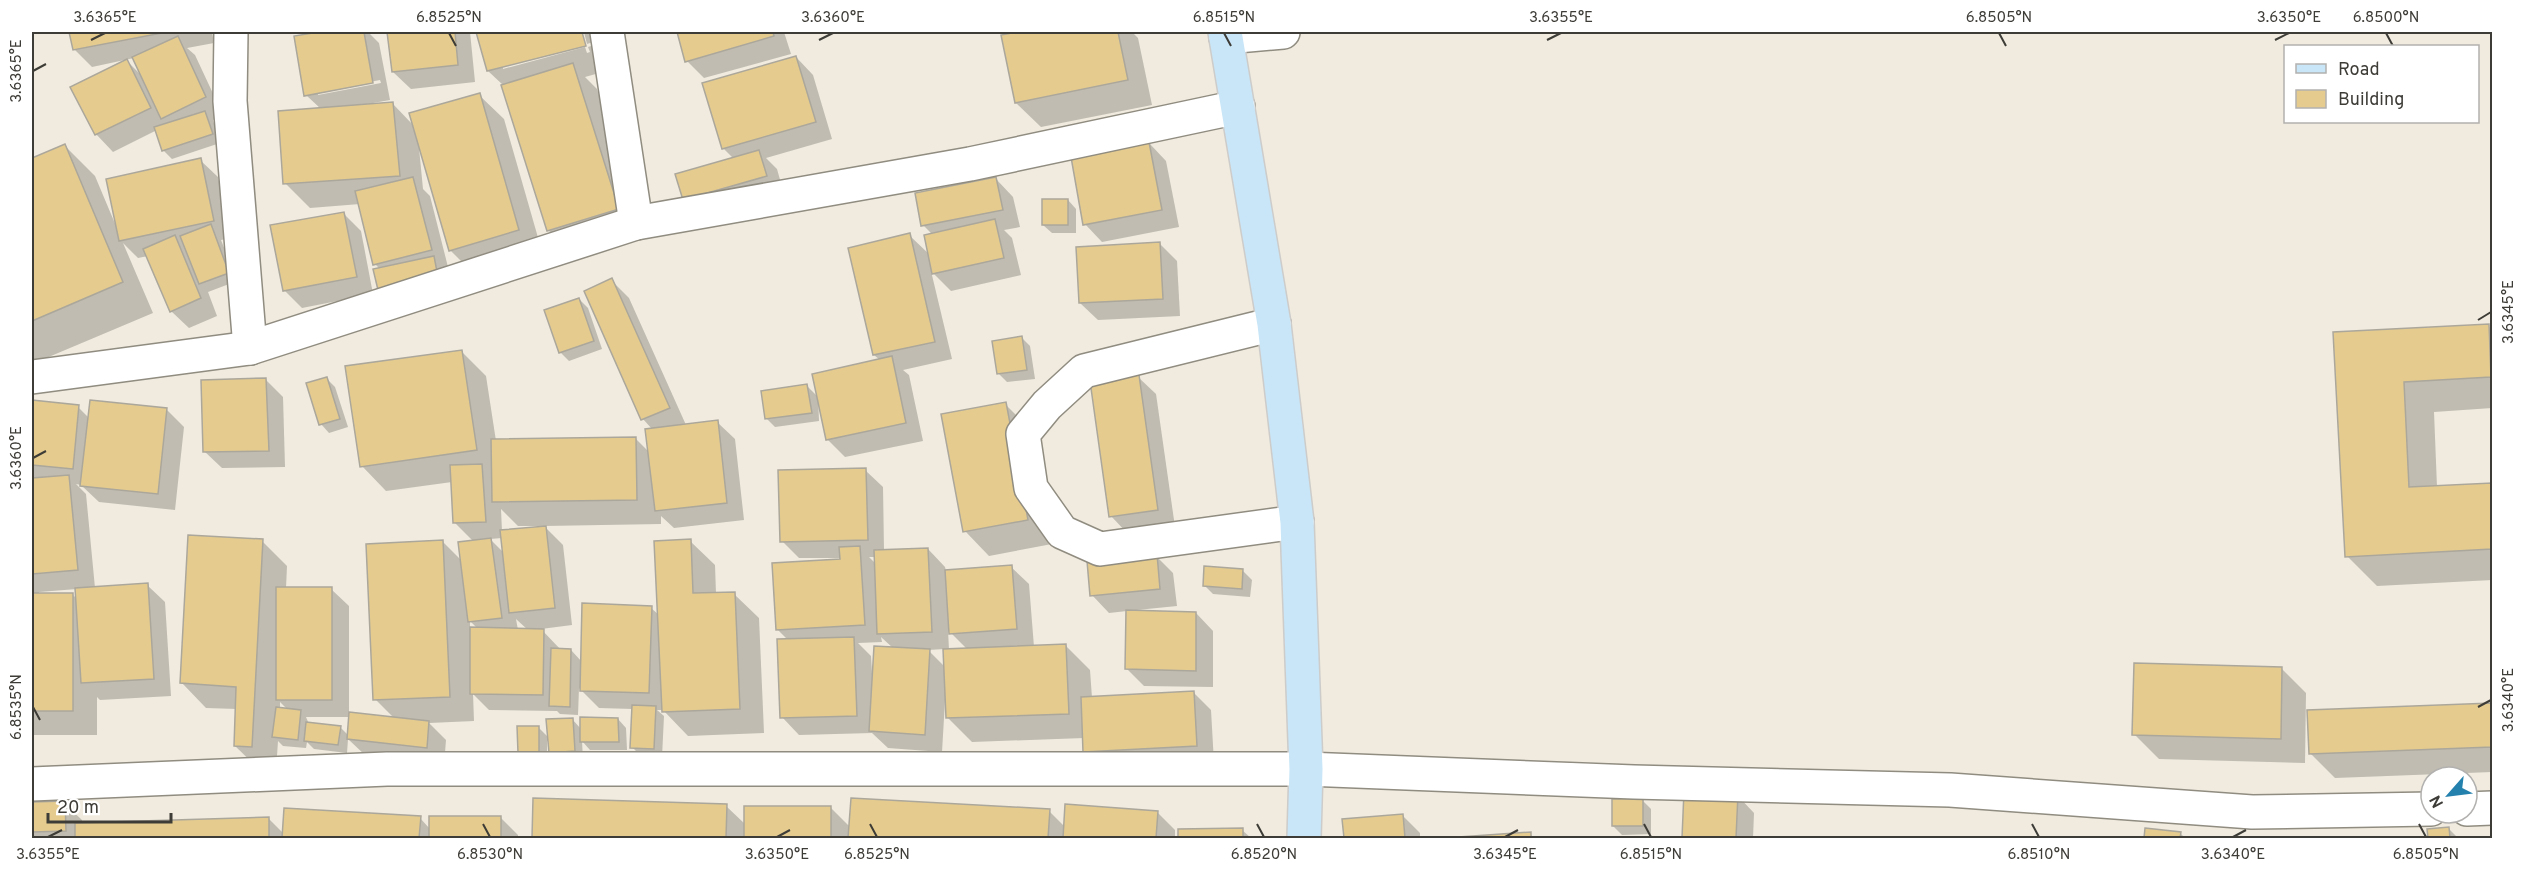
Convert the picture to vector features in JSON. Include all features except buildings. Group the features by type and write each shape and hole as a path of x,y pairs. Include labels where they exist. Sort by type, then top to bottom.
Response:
{"main road":[{"path":"1225,34 1274,324 1297,522 1306,769 1304,838"}],"street":[{"path":"231,32 230,101 249,348"},
{"path":"608,32 636,223"},
{"path":"1225,34 1283,32"},
{"path":"32,377 249,348 636,223 970,164 1238,107"},
{"path":"1274,324 1084,371 1047,405 1023,434 1031,488 1062,532 1100,549 1297,522"},
{"path":"32,784 387,769 1306,769 1950,790 2252,812 2419,809"}]}
